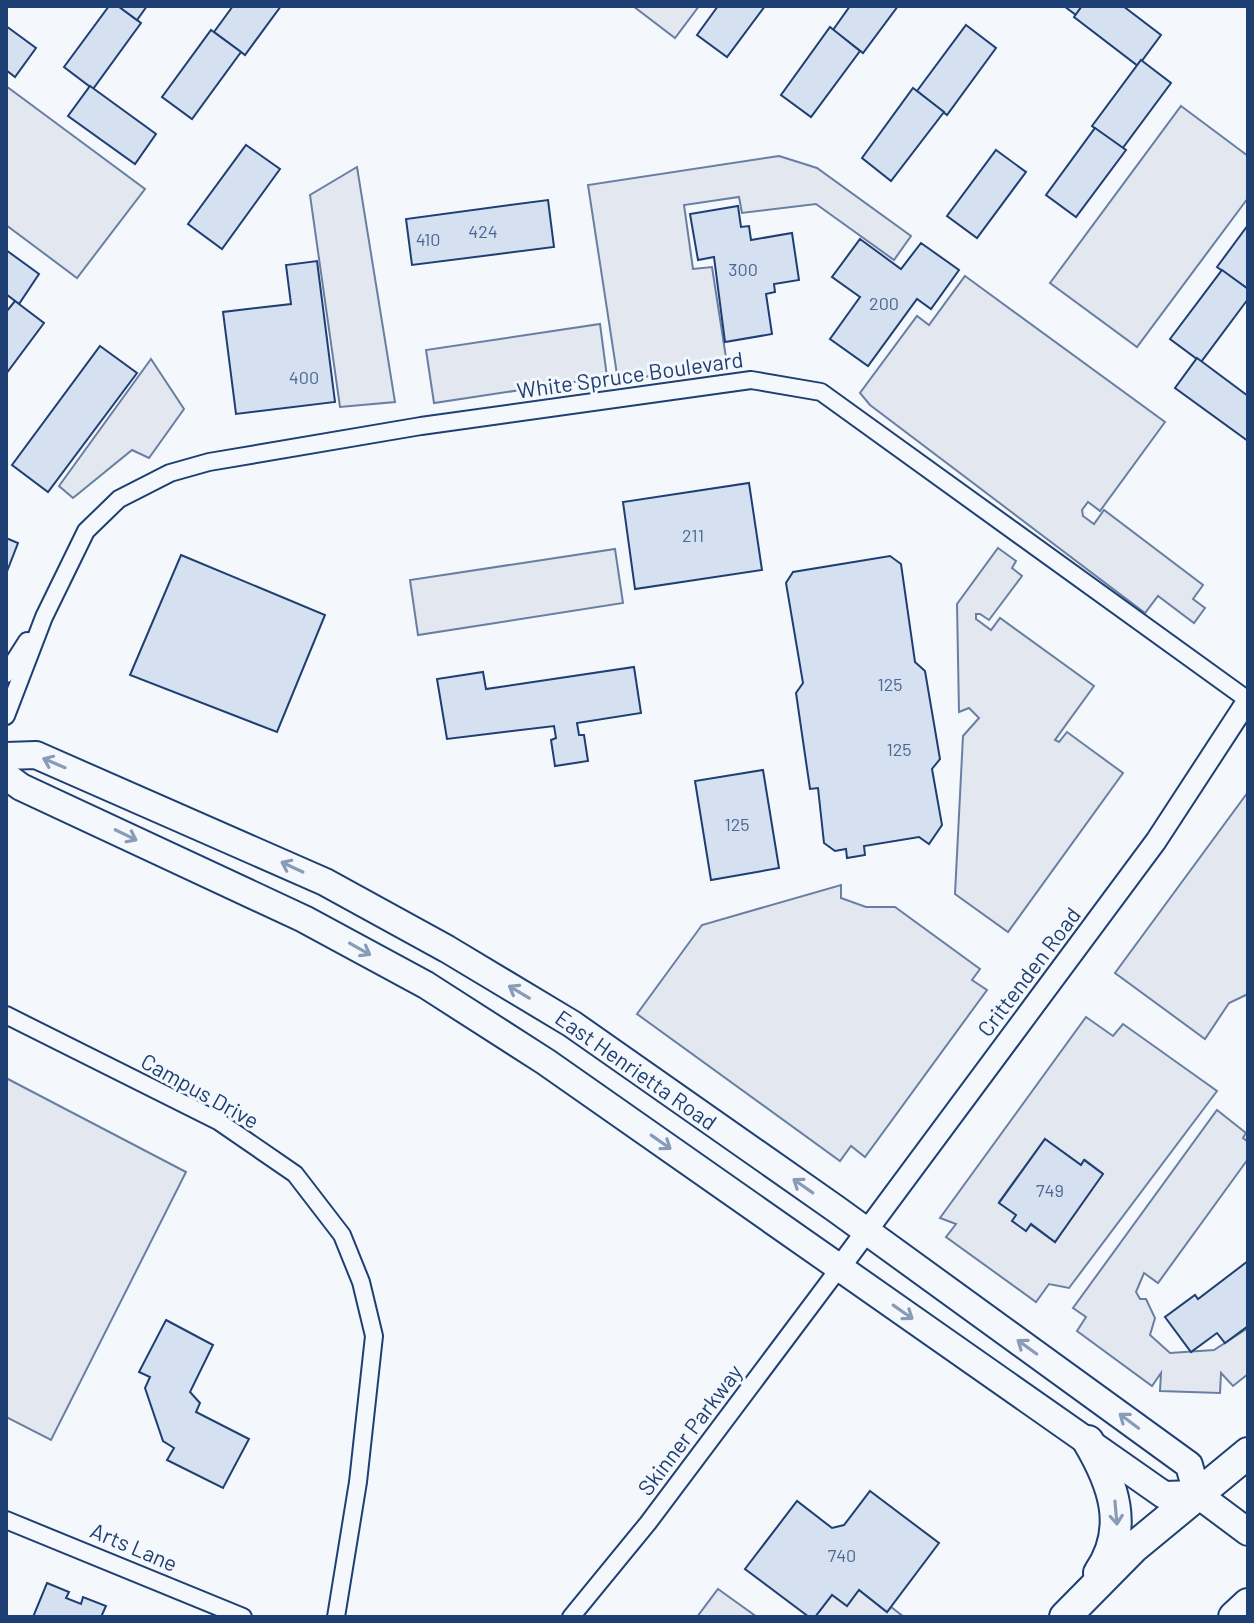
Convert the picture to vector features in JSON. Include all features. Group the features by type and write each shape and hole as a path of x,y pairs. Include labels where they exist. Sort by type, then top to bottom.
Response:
{"highway":[{"path":"1069,1612 1104,1566 1116,1532 1112,1491 1088,1441"},
{"path":"1069,1612 1133,1548 1248,1453"},
{"path":"1234,1617 1248,1604"}],"main road":[{"name":"East Henrietta Road","path":"6,756 36,755 325,882 447,949 572,1024 867,1231 1189,1465 1197,1494 1248,1532"},
{"name":"East Henrietta Road","path":"6,776 21,787 304,919 426,985 546,1062 1164,1495 1197,1494"}],"street":[{"name":"White Spruce Boulevard","path":"6,716 44,617 86,531 119,499 170,473 209,462 421,426 751,380 821,392 1248,700"},
{"name":"White Spruce Boulevard","path":"6,674 44,617"},
{"name":"Crittenden Road","path":"840,1267 1156,841 1248,700"},
{"name":"Campus Drive","path":"6,1015 218,1121 295,1174 342,1235 361,1282 374,1336 358,1482 336,1617"},
{"name":"Skinner Parkway","path":"571,1617 648,1523 840,1267"},
{"name":"Arts Lane","path":"6,1520 243,1617"}],"shaded area":[{"path":"633,6 699,6 675,38"},
{"path":"6,86 145,189 77,278 6,225"},
{"path":"1181,106 1248,156 1248,198 1137,347 1050,283"},
{"path":"779,156 817,168 911,236 894,260 816,204 742,213 739,197 684,205 693,269 712,267 727,364 618,381 588,185"},
{"path":"357,167 395,402 340,407 310,195"},
{"path":"965,276 1165,422 1100,511 1088,502 1082,510 1083,516 1094,524 1104,510 1203,585 1193,599 1205,608 1194,623 1158,596 1145,613 870,405 860,393 917,316 929,325"},
{"path":"600,324 607,377 434,403 426,350"},
{"path":"151,359 184,409 149,458 132,450 73,498 59,486"},
{"path":"998,548 1016,561 1012,568 1022,576 989,620 980,614 976,614 976,619 991,630 1000,618 1094,686 1055,740 1059,742 1067,732 1123,773 1008,932 955,894 963,736 979,718 969,708 959,712 957,604"},
{"path":"615,549 623,603 418,635 410,580"},
{"path":"1248,792 1248,994 1229,1003 1205,1039 1115,973"},
{"path":"841,885 841,898 866,907 895,907 980,969 972,980 987,990 865,1157 851,1146 840,1161 637,1014 702,925"},
{"path":"1086,1017 1113,1036 1123,1024 1217,1091 1069,1288 1049,1284 1036,1302 946,1237 956,1224 940,1218","holes":["1045,1139 1081,1165 1085,1160 1102,1173 1055,1242 999,1202"]},
{"path":"6,1078 186,1172 51,1440 6,1417"},
{"path":"1217,1110 1246,1133 1243,1138 1248,1142 1248,1159 1158,1283 1144,1273 1136,1292 1140,1299 1146,1299 1155,1318 1150,1335 1170,1353 1214,1350 1248,1328 1248,1374 1233,1386 1221,1373 1220,1393 1160,1391 1161,1373 1152,1386 1077,1331 1086,1317 1073,1308"},
{"path":"718,1589 757,1617 697,1617"},
{"path":"859,1590 887,1612 891,1607 904,1617 815,1617 832,1595"}],"building":[{"path":"109,6 118,6 141,23 93,89 64,67"},
{"path":"118,6 147,6 137,20"},
{"path":"233,6 281,6 245,55 214,32"},
{"path":"718,6 765,6 727,57 697,35"},
{"path":"850,6 898,6 863,53 833,30"},
{"path":"1064,6 1082,6 1076,15"},
{"path":"1082,6 1123,6 1161,35 1138,66 1074,17"},
{"path":"966,25 996,48 947,115 917,91"},
{"path":"6,26 36,48 15,77 6,70"},
{"path":"830,27 860,51 811,117 781,95"},
{"path":"211,30 241,52 192,119 162,97"},
{"path":"1141,60 1171,83 1122,149 1092,126"},
{"path":"90,86 156,134 135,164 68,116"},
{"path":"913,88 944,112 891,181 862,158"},
{"path":"1095,128 1126,150 1076,217 1046,195"},
{"path":"246,145 280,169 222,249 188,224"},
{"path":"996,150 1026,172 977,238 947,216"},
{"path":"548,200 554,247 412,265 406,219"},
{"path":"738,206 741,227 749,226 751,240 792,233 799,280 774,284 775,292 766,294 772,334 725,342 714,257 698,260 690,214"},
{"path":"1248,225 1248,289 1217,267"},
{"path":"860,239 901,269 921,243 959,270 931,309 917,299 868,366 830,339 860,297 832,277"},
{"path":"6,250 39,274 19,304 6,294"},
{"path":"317,261 335,402 236,414 223,312 291,304 286,265"},
{"path":"1222,270 1248,289 1248,299 1201,362 1170,339"},
{"path":"15,301 44,323 6,374 6,312"},
{"path":"100,346 137,373 48,492 12,465"},
{"path":"1197,358 1248,396 1248,441 1175,388"},
{"path":"749,483 762,570 635,589 623,502"},
{"path":"6,538 18,543 6,574"},
{"path":"181,555 325,615 277,732 130,675"},
{"path":"890,556 901,564 915,662 925,671 940,759 932,769 942,825 929,844 919,837 864,846 865,855 847,858 846,849 835,851 824,843 818,788 810,789 796,693 803,683 786,583 793,572"},
{"path":"634,667 641,713 577,723 579,735 584,735 588,761 555,766 551,740 556,738 554,726 447,739 437,679 483,672 486,689"},
{"path":"763,770 779,868 711,880 695,781"},
{"path":"1045,1139 1081,1165 1084,1160 1103,1174 1055,1242 1031,1224 1026,1231 1012,1221 1016,1215 999,1203"},
{"path":"1248,1261 1248,1326 1225,1343 1217,1333 1191,1352 1165,1317 1195,1295 1198,1299"},
{"path":"166,1320 213,1345 190,1392 200,1403 196,1412 249,1439 223,1488 167,1460 174,1448 163,1441 145,1388 150,1377 139,1372"},
{"path":"870,1491 939,1543 887,1612 859,1590 847,1606 832,1595 815,1617 809,1617 745,1569 797,1501 832,1528 844,1525"},
{"path":"47,1583 69,1592 66,1598 81,1604 83,1597 106,1606 101,1617 33,1617"}]}
